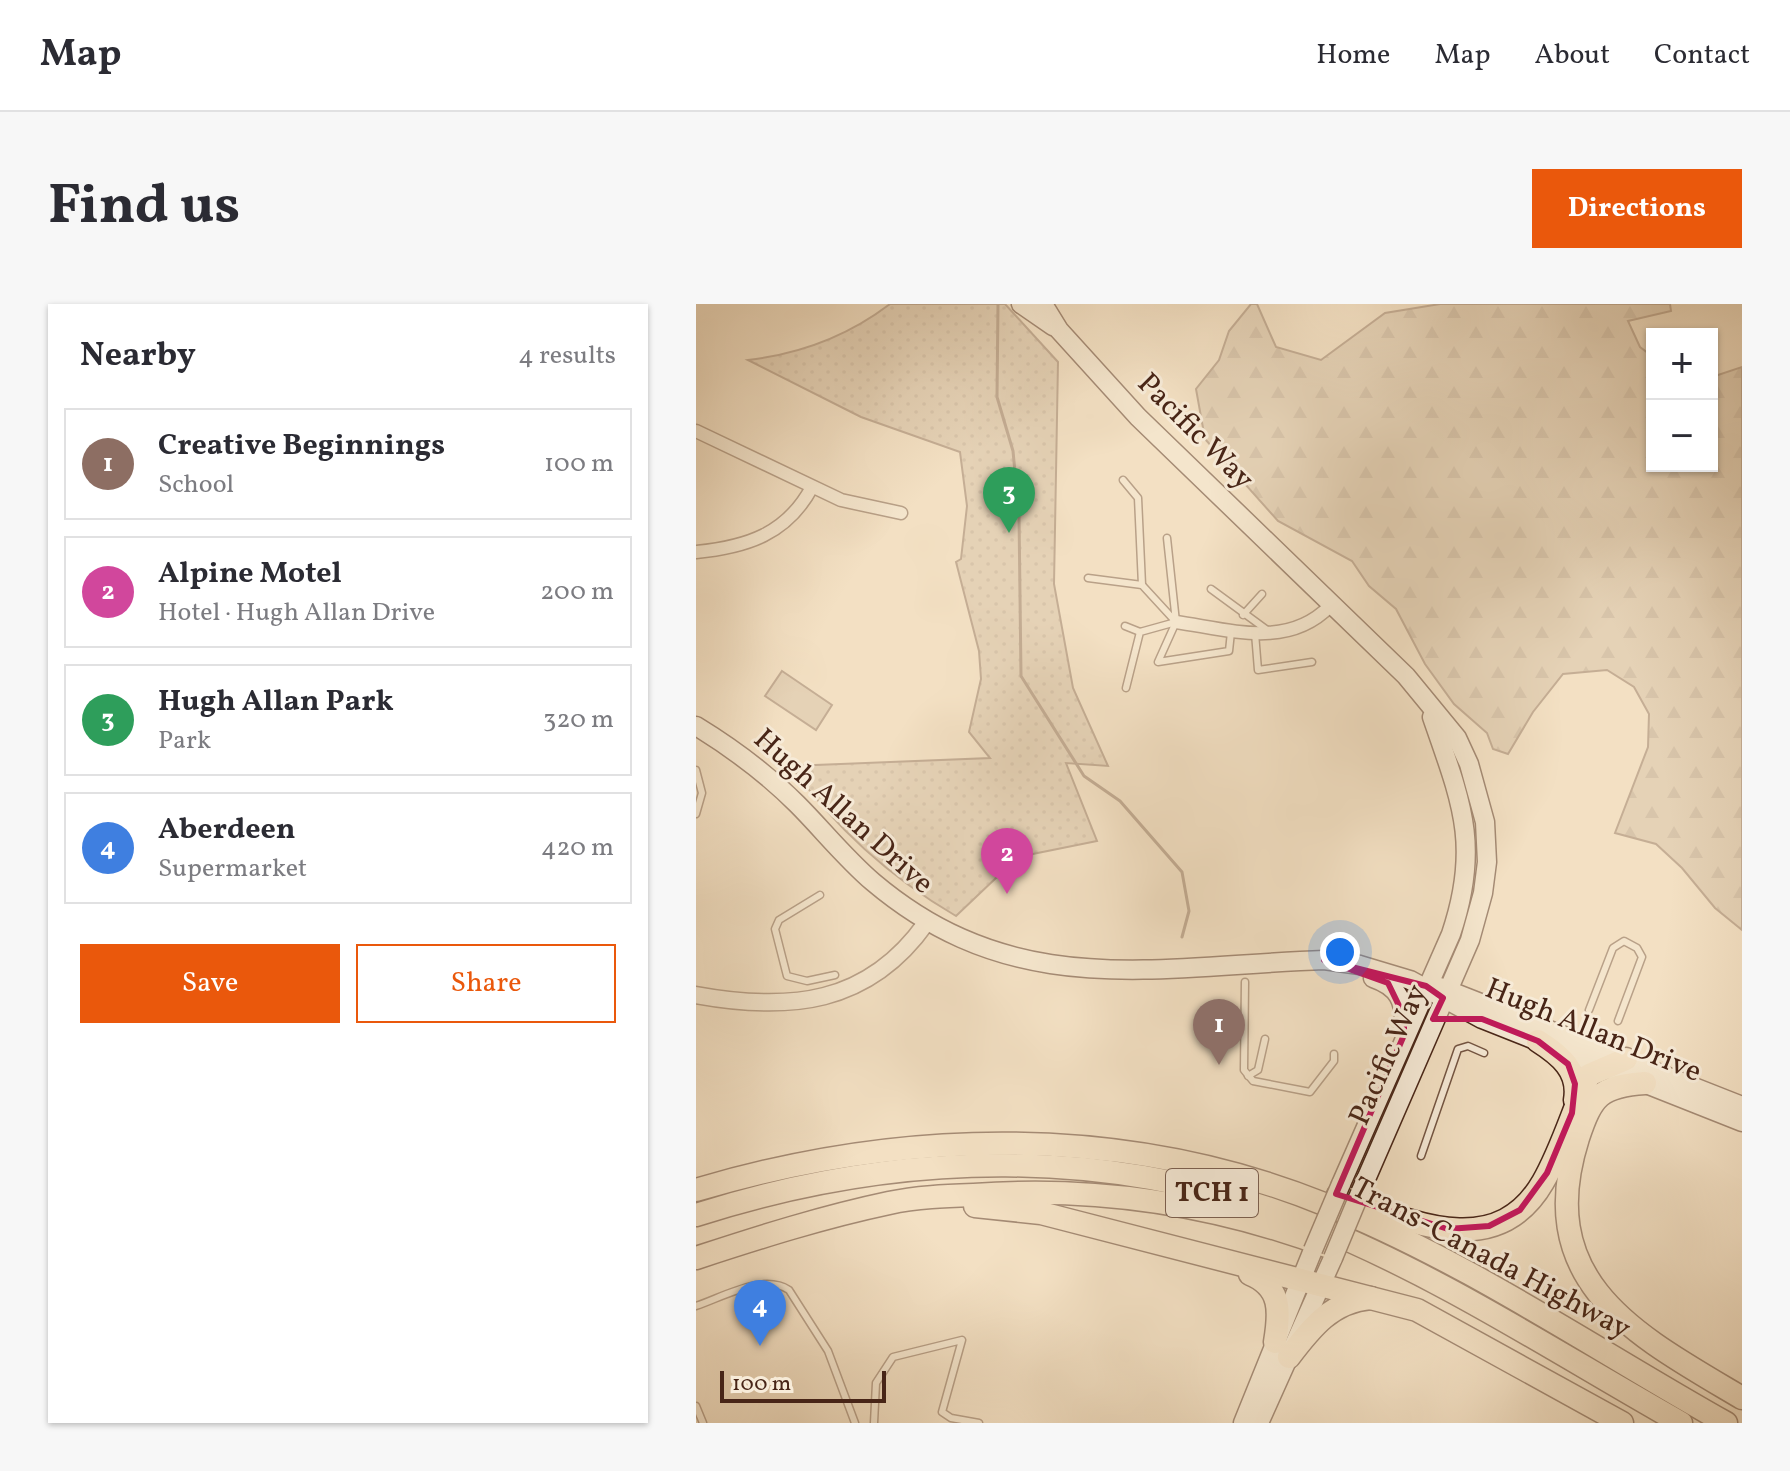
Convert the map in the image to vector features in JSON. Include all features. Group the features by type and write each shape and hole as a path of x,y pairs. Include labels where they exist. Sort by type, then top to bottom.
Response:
{"highway":[{"path":"1538,1041 1561,1057 1573,1073 1576,1093 1572,1113"},
{"path":"1068,1145 1132,1142 1196,1152 1295,1179 1407,1221 1462,1230 1498,1223 1529,1201 1547,1173 1589,1075 1626,1059"},
{"path":"1645,1083 1609,1088 1591,1103 1567,1184 1571,1236 1588,1279 1618,1318 1671,1356 1742,1398"},
{"name":"Trans-Canada Highway","path":"696,1190 778,1167 903,1147 976,1143 1068,1145 1157,1157 1321,1202 1503,1294 1726,1423"},
{"name":"Trans-Canada Highway","path":"696,1215 819,1181 905,1169 1025,1165 1113,1173 1206,1192 1312,1224 1416,1272 1681,1423"},
{"path":"696,1258 793,1226 926,1198 1018,1192 1081,1192 1160,1201 1230,1215 1307,1238 1395,1275 1452,1305 1512,1326"},
{"path":"862,1210 933,1205 1016,1210 1076,1222 1196,1256 1380,1298 1417,1310 1622,1423"},
{"path":"1196,1256 1263,1279 1271,1287 1278,1306 1282,1350"},
{"path":"1282,1350 1333,1308 1355,1299 1380,1298"}],"main road":[{"name":"Pacific Way","path":"1021,304 1059,330"},
{"name":"Pacific Way","path":"1043,304 1059,330 1138,417 1330,606 1406,676 1428,707 1457,738 1479,794 1487,841 1483,893 1470,940 1423,1041 1333,1258 1310,1282"},
{"name":"Pacific Way","path":"1259,1423 1282,1350 1310,1282 1313,1250 1404,1035 1451,934 1464,890 1467,839 1460,798 1428,707"},
{"name":"Hugh Allan Drive","path":"696,726 780,787 870,879 926,923 990,950 1026,961 1076,969 1123,970 1324,960 1379,969 1626,1059 1742,1106"},
{"path":"1460,798 1479,794"},
{"path":"1324,960 1388,983 1395,989 1404,1007 1404,1035"},
{"name":"Hugh Allan Drive","path":"1446,993 1482,1019 1742,1122"},
{"path":"1423,1041 1450,1019 1482,1019"},
{"name":"Pacific Way","path":"1243,1423 1282,1350"}],"street":[{"path":"696,431 841,500 901,513"},
{"path":"696,552 729,549 758,541 778,529 802,506 812,487"},
{"path":"1176,622 1273,634 1292,632 1315,621 1330,606"},
{"path":"696,995 746,1004 770,1004 794,1003 842,992 893,962 926,923"}],"lane":[{"path":"1123,480 1138,498 1142,585 1176,622"},
{"path":"1167,538 1176,622 1158,662 1229,651 1231,631"},
{"path":"1088,578 1142,585"},
{"path":"1211,589 1273,634"},
{"path":"1243,615 1262,594"},
{"path":"1125,626 1140,632 1176,622"},
{"path":"1126,688 1140,632"},
{"path":"1255,633 1258,670 1312,662"},
{"path":"696,770 702,782 696,814"},
{"path":"820,895 790,912 775,929 787,976 807,981 835,975"},
{"path":"1589,1010 1613,948 1624,941 1637,948 1642,957 1618,1021"},
{"path":"1245,982 1244,1070 1253,1081 1306,1093 1314,1089 1334,1061 1334,1054"},
{"path":"1248,1076 1258,1070 1265,1039"},
{"path":"1421,1156 1458,1049 1468,1046 1484,1053"},
{"path":"696,1306 763,1283 779,1283 789,1290 828,1351 855,1423"},
{"path":"874,1423 876,1383 893,1357 962,1340 942,1412 951,1418 979,1423"},
{"path":"696,1406 703,1423"}],"highlighted area":[{"path":"1324,960 1426,986 1443,998 1433,1019 1482,1019 1538,1041 1568,1064 1575,1084 1572,1113 1547,1173 1520,1210 1489,1226 1448,1229 1336,1194 1404,1035 1404,1016 1388,983"}],"green space":[{"path":"890,304 1005,304 1058,362 1054,584 1073,688 1108,766 1066,763 1097,841 1018,857 956,916 909,885 845,831 791,766 990,758 969,732 981,679 979,651 956,562 961,559 967,506 960,452 861,417 748,360 823,342"},
{"path":"1251,304 1257,304 1276,347 1321,360 1385,313 1440,304 1670,304 1671,311 1628,321 1640,347 1646,352 1646,472 1718,472 1718,375 1742,367 1742,930 1715,908 1682,868 1656,844 1615,833 1648,747 1649,714 1634,687 1607,670 1563,674 1533,712 1508,754 1493,749 1487,733 1454,704 1425,664 1396,609 1369,586 1352,561 1278,521 1205,439 1196,389 1219,360 1229,331"},
{"path":"782,671 832,705 816,730 765,696"}],"waterway":[{"path":"998,304 997,397 1013,451 1019,515 1021,676 1084,776 1120,801 1182,872 1189,911 1182,937"}],"place":[{"name":"Hugh Allan Park","path":"1009,533"},
{"name":"Alpine Motel","path":"1007,894"},
{"name":"Creative Beginnings","path":"1219,1065"},
{"name":"Aberdeen","path":"760,1346"}]}
